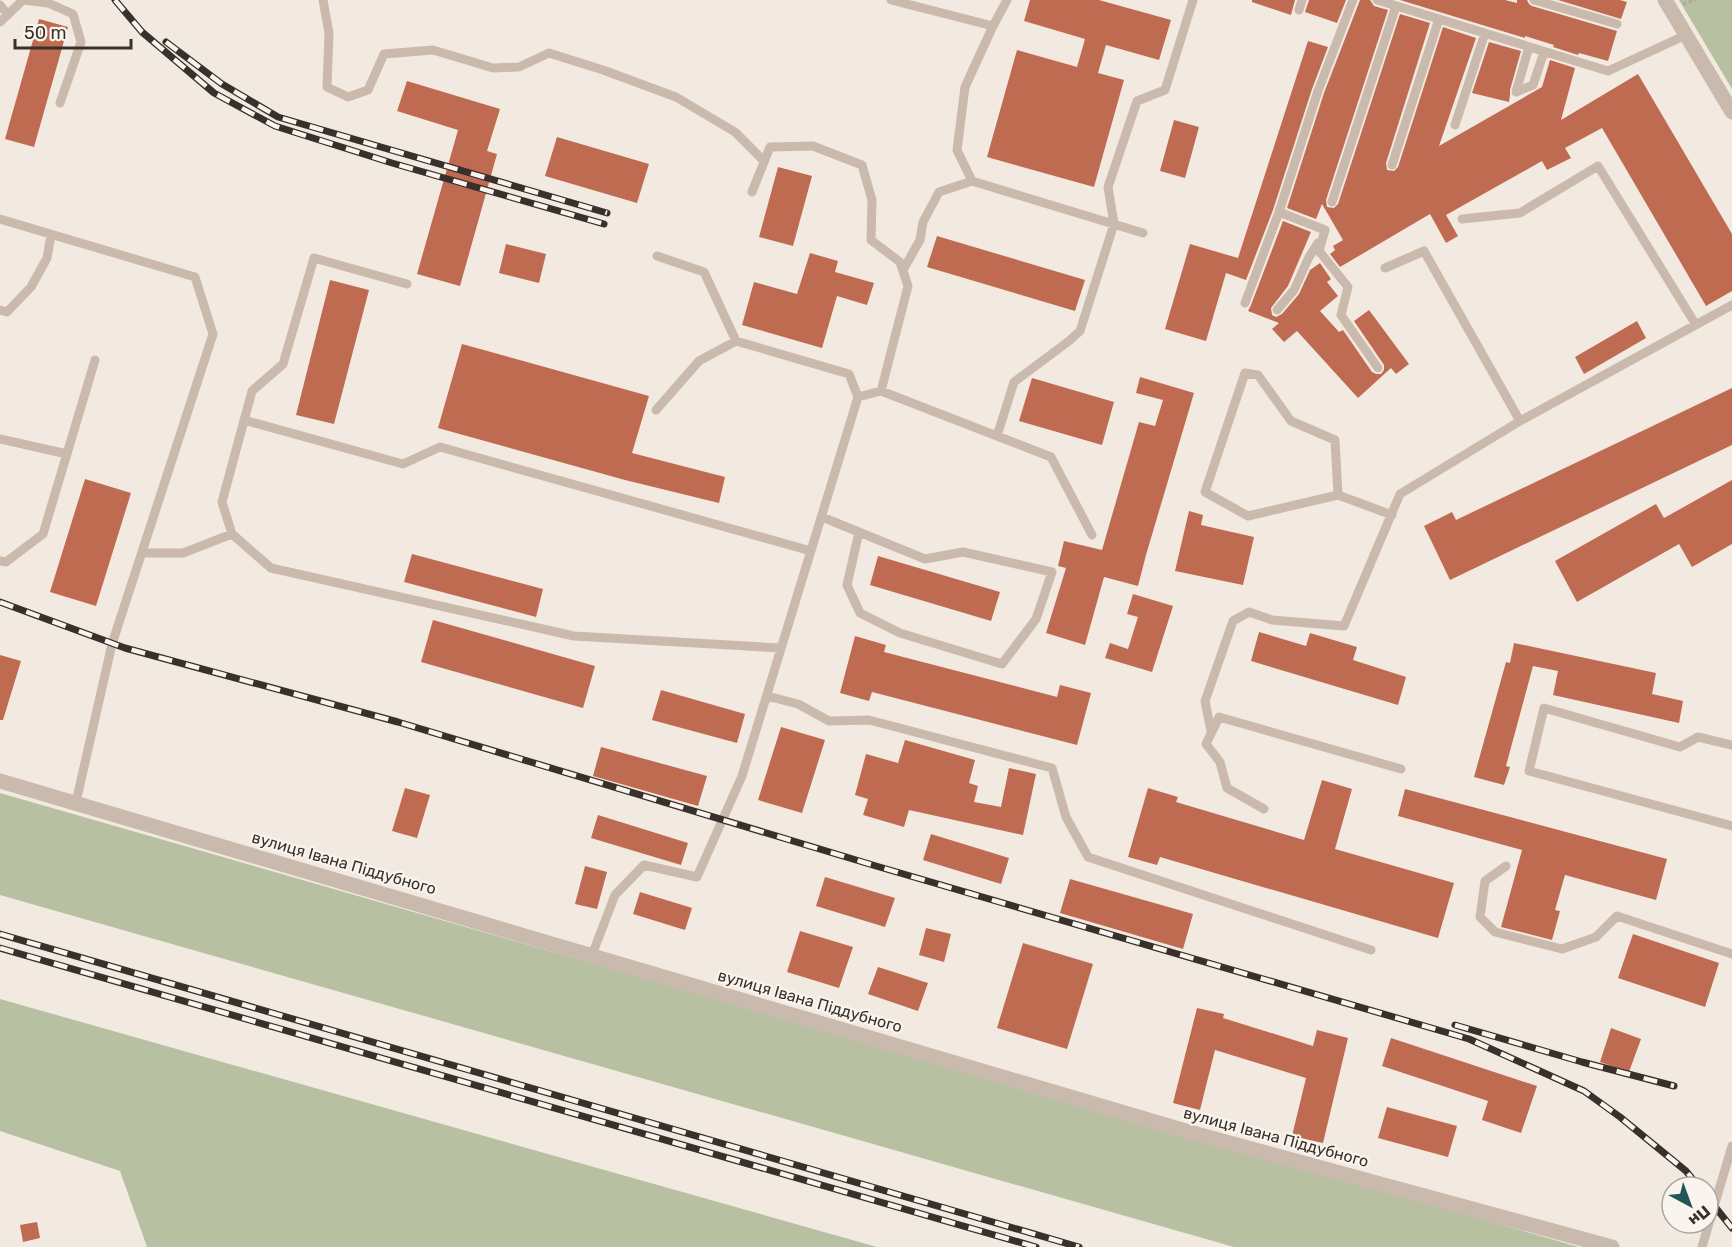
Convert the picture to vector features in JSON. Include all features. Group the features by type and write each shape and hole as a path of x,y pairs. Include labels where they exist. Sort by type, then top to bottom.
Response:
{"street":[{"path":"1665,0 1732,112"},
{"name":"вулиця Івана Піддубного","path":"0,781 1189,1132 1612,1247"}],"lane":[{"path":"0,22 24,0 48,3 73,14 81,42 60,103"},
{"path":"323,0 329,33 327,87 348,97 368,90 384,54 433,50 494,68 519,67 549,53 676,96 735,132 764,161"},
{"path":"891,0 993,26"},
{"path":"972,181 957,150 965,87 1006,0"},
{"path":"997,436 1014,382 1069,342 1080,331 1114,224 1108,187 1137,102 1165,90 1193,0"},
{"path":"1299,10 1302,0"},
{"path":"1245,303 1279,212 1318,91 1353,0"},
{"path":"1377,0 1608,71 1686,35"},
{"path":"1534,0 1617,24"},
{"path":"0,5 8,15"},
{"path":"1332,202 1396,6"},
{"path":"1392,165 1439,19"},
{"path":"1455,125 1485,33"},
{"path":"1529,47 1516,92 1533,85 1544,52"},
{"path":"752,192 770,147 813,146 862,165 872,200 872,240 900,262 908,286 881,391"},
{"path":"1462,219 1520,213 1598,166 1696,325"},
{"path":"903,270 920,240 923,222 939,192 972,181 1143,232"},
{"path":"1279,212 1325,230 1319,251 1348,287 1341,315 1378,368"},
{"path":"0,219 195,278 213,334 112,644 76,802"},
{"path":"0,310 7,312 31,287 47,258 51,235"},
{"path":"1277,310 1294,290 1309,257 1323,237"},
{"path":"1385,268 1424,251 1520,421"},
{"path":"657,255 704,272 735,341"},
{"path":"408,284 314,258 283,364 252,391 222,502 232,534 271,568 574,636 781,648"},
{"path":"1211,731 1204,701 1233,621 1249,612 1272,620 1344,626 1400,494 1520,421 1732,305"},
{"path":"592,955 615,895 644,865 697,877 742,776 858,397 849,374 735,341 699,361 656,410"},
{"path":"0,561 6,562 43,534 95,360"},
{"path":"1338,495 1335,440 1291,421 1258,375 1245,373 1205,492 1248,516 1338,495 1392,515"},
{"path":"858,397 881,391 1051,457 1092,535"},
{"path":"244,420 403,464 440,447 811,551"},
{"path":"0,439 67,454"},
{"path":"822,517 859,532 925,559 963,552 1052,572 1036,619 1002,664 900,633 860,613 847,585 859,532"},
{"path":"142,553 183,553 232,534"},
{"path":"767,696 798,704 829,721 869,720 1052,768 1066,817 1088,857 1371,950"},
{"path":"1732,746 1698,737 1680,747 1544,708 1529,771 1732,826"},
{"path":"1264,809 1227,788 1220,762 1206,744 1219,717 1401,769"},
{"path":"1506,866 1485,881 1480,917 1495,932 1562,949 1596,937 1617,916 1732,954"},
{"path":"1701,1247 1732,1146"}],"green space":[{"path":"1679,0 1732,0 1732,89"},
{"path":"0,793 1579,1247 1234,1247 0,895"},
{"path":"0,999 877,1247 147,1247 120,1171 0,1131"}],"building":[{"path":"1030,0 1099,0 1171,20 1159,60 1106,45 1098,73 1124,80 1094,187 987,157 1017,50 1077,67 1085,39 1024,21"},
{"path":"1252,0 1295,0 1291,15 1252,2"},
{"path":"1309,0 1346,0 1337,23 1305,12"},
{"path":"1360,0 1370,0 1374,6 1388,10 1326,200 1327,207 1334,208 1338,204 1400,14 1430,23 1386,163 1387,170 1394,171 1398,167 1443,27 1476,38 1439,146 1542,87 1550,60 1575,68 1561,120 1638,74 1732,234 1732,291 1706,306 1602,128 1565,148 1571,158 1547,170 1542,161 1446,215 1458,236 1446,243 1430,214 1340,267 1330,254 1335,250 1333,246 1343,240 1322,204 1316,219 1287,208 1324,93"},
{"path":"1400,0 1505,0 1517,3 1517,0 1527,0 1532,6 1617,31 1608,61 1579,53 1578,55 1525,36 1525,38"},
{"path":"1558,0 1620,0 1627,2 1621,19"},
{"path":"39,19 68,27 34,147 5,139"},
{"path":"1308,41 1328,47 1273,210 1246,280 1226,273 1206,341 1165,329 1190,244 1238,258"},
{"path":"1489,42 1521,51 1509,102 1472,93"},
{"path":"407,81 500,109 487,151 497,154 460,286 417,274 458,130 397,111"},
{"path":"1174,120 1199,127 1185,178 1160,171"},
{"path":"557,137 649,164 637,203 545,176"},
{"path":"778,167 812,176 793,246 759,237"},
{"path":"1283,221 1311,232 1288,286 1271,308 1272,315 1276,317 1282,314 1299,294 1310,270 1320,263 1331,279 1327,282 1338,296 1320,311 1339,332 1343,330 1372,372 1381,374 1384,365 1354,321 1369,310 1409,364 1396,374 1391,368 1358,398 1297,331 1284,342 1272,329 1279,323 1248,311"},
{"path":"937,236 1085,280 1075,311 927,267"},
{"path":"506,244 546,254 539,283 499,273"},
{"path":"810,253 838,261 835,272 874,283 867,305 837,296 822,348 742,325 754,282 797,294"},
{"path":"330,280 369,290 334,424 296,415"},
{"path":"1637,321 1646,338 1584,374 1575,357"},
{"path":"462,344 649,396 632,453 725,477 719,503 625,480 438,428"},
{"path":"1140,377 1194,393 1138,586 1104,577 1085,645 1046,633 1066,568 1058,566 1064,541 1102,550 1139,422 1155,426 1163,400 1136,393"},
{"path":"1032,378 1114,402 1102,445 1019,421"},
{"path":"1732,388 1732,445 1450,580 1424,526 1452,512 1456,520"},
{"path":"85,479 131,493 96,606 50,592"},
{"path":"1732,480 1732,544 1692,567 1679,544 1577,602 1555,561 1656,504 1664,518"},
{"path":"1189,511 1203,515 1201,525 1254,537 1243,585 1175,571"},
{"path":"412,554 543,589 536,617 404,582"},
{"path":"878,556 1000,592 991,621 870,585"},
{"path":"1133,594 1173,606 1152,672 1105,658 1110,643 1128,649 1138,617 1127,614"},
{"path":"433,620 595,666 583,708 421,662"},
{"path":"1259,632 1306,646 1310,633 1357,647 1353,660 1406,677 1398,705 1251,661"},
{"path":"855,636 886,645 884,652 1057,697 1060,685 1091,693 1077,745 872,692 869,701 840,693"},
{"path":"1514,643 1656,673 1652,694 1683,701 1679,723 1553,695 1558,671 1533,666 1506,766 1510,767 1504,785 1474,777 1506,662 1510,663"},
{"path":"0,655 21,661 3,720 0,720"},
{"path":"661,690 745,714 737,743 652,720"},
{"path":"781,727 825,740 802,813 758,800"},
{"path":"905,740 975,760 969,783 978,786 974,802 1001,807 1009,768 1036,774 1023,835 909,810 904,827 863,815 868,799 855,795 866,754 898,763"},
{"path":"601,747 707,776 698,806 593,776"},
{"path":"1322,780 1352,789 1335,849 1454,883 1438,938 1160,857 1157,865 1128,857 1148,788 1178,797 1176,802 1304,840"},
{"path":"405,788 430,795 417,838 392,831"},
{"path":"1405,789 1667,859 1656,900 1565,875 1555,910 1560,911 1552,940 1501,927 1522,850 1398,816"},
{"path":"598,815 688,843 681,865 591,838"},
{"path":"931,834 1009,858 1001,884 923,860"},
{"path":"585,866 607,872 597,909 575,904"},
{"path":"825,877 895,898 885,927 816,906"},
{"path":"1070,879 1193,914 1183,949 1060,913"},
{"path":"640,892 692,908 685,930 633,914"},
{"path":"926,928 951,934 944,962 919,955"},
{"path":"800,931 853,947 839,988 787,972"},
{"path":"1633,934 1719,963 1705,1007 1618,978"},
{"path":"1023,943 1093,964 1067,1049 997,1028"},
{"path":"878,967 928,983 918,1011 868,994"},
{"path":"1197,1008 1224,1014 1223,1018 1313,1046 1317,1030 1348,1038 1323,1143 1292,1136 1306,1078 1215,1050 1200,1110 1173,1103"},
{"path":"1611,1028 1641,1039 1629,1072 1600,1062"},
{"path":"1391,1038 1537,1086 1521,1133 1482,1120 1488,1101 1382,1066"},
{"path":"1387,1107 1457,1126 1448,1157 1378,1138"},
{"path":"37,1222 40,1238 23,1242 20,1225"}],"railway":[{"path":"115,0 142,32 214,93 275,126 392,163 604,224"},
{"path":"166,42 222,84 278,117 607,213"},
{"path":"0,602 125,648 398,722 876,866 1469,1039 1584,1091 1620,1117 1689,1175"},
{"path":"0,934 1079,1247"},
{"path":"0,948 1036,1247"},
{"path":"1455,1025 1674,1086"},
{"path":"1720,1213 1732,1228"}]}
